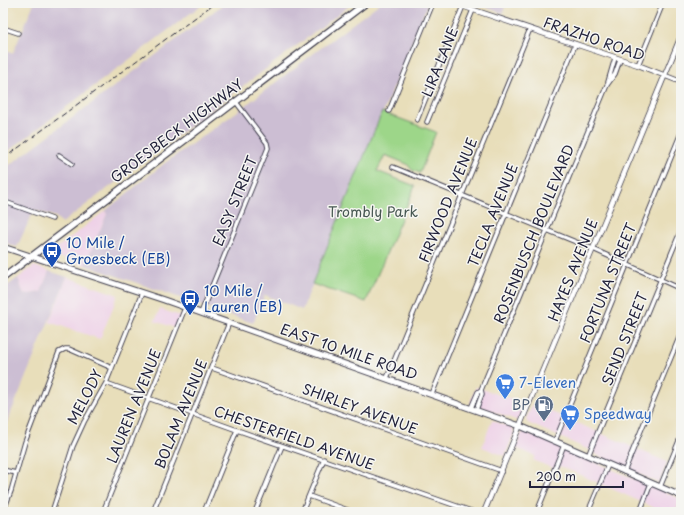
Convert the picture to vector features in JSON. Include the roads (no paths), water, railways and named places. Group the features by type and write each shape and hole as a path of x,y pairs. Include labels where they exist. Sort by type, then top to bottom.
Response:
{"main road":[{"name":"GROESBECK HIGHWAY","path":"3,278 366,3"},
{"name":"EAST 10 MILE ROAD","path":"3,247 201,313 474,409 520,426 681,496"}],"street":[{"path":"389,110 433,3"},
{"name":"FRAZHO ROAD","path":"453,3 638,65 681,82"},
{"path":"638,65 663,3"},
{"path":"417,120 463,6"},
{"name":"LIRA LANE","path":"426,122 473,10"},
{"path":"3,28 18,33"},
{"name":"FIRWOOD AVENUE","path":"387,378 530,29"},
{"name":"HAYES AVENUE","path":"484,512 681,36"},
{"name":"TECLA AVENUE","path":"432,394 575,44"},
{"name":"ROSENBUSCH BOULEVARD","path":"474,409 478,392 481,390 607,85 610,71 618,59"},
{"name":"EASY STREET","path":"201,313 268,148 267,143 236,102"},
{"name":"FORTUNA STREET","path":"555,441 681,133"},
{"path":"59,155 72,164"},
{"path":"393,167 593,249 681,289"},
{"path":"5,202 52,219"},
{"name":"SEND STREET","path":"588,456 681,230"},
{"name":"MELODY","path":"52,512 73,446 91,408 106,383 142,293"},
{"name":"LAUREN AVENUE","path":"103,512 185,308"},
{"name":"BOLAM AVENUE","path":"153,512 230,324"},
{"path":"624,472 681,333"},
{"path":"3,512 25,442 59,352 69,349 112,368"},
{"name":"SHIRLEY AVENUE","path":"212,368 502,471"},
{"name":"CHESTERFIELD AVENUE","path":"106,383 192,415 324,459 474,512"},
{"path":"204,512 237,430"},
{"path":"660,487 681,436"},
{"path":"537,512 564,445"},
{"path":"255,512 282,446"},
{"path":"302,512 324,459"},
{"path":"588,512 608,465"},
{"path":"3,470 16,473"},
{"path":"640,512 652,483"},
{"path":"309,496 353,512"}],"railway":[{"path":"3,159 215,3"}],"place":[{"name":"10 Mile / Groesbeck (EB)","path":"52,268"},
{"name":"10 Mile / Lauren (EB)","path":"190,316"},
{"name":"7-Eleven","path":"505,400"},
{"name":"BP","path":"544,422"},
{"name":"Speedway","path":"570,431"}],"park label":[{"name":"Trombly Park","path":"373,212"}]}
